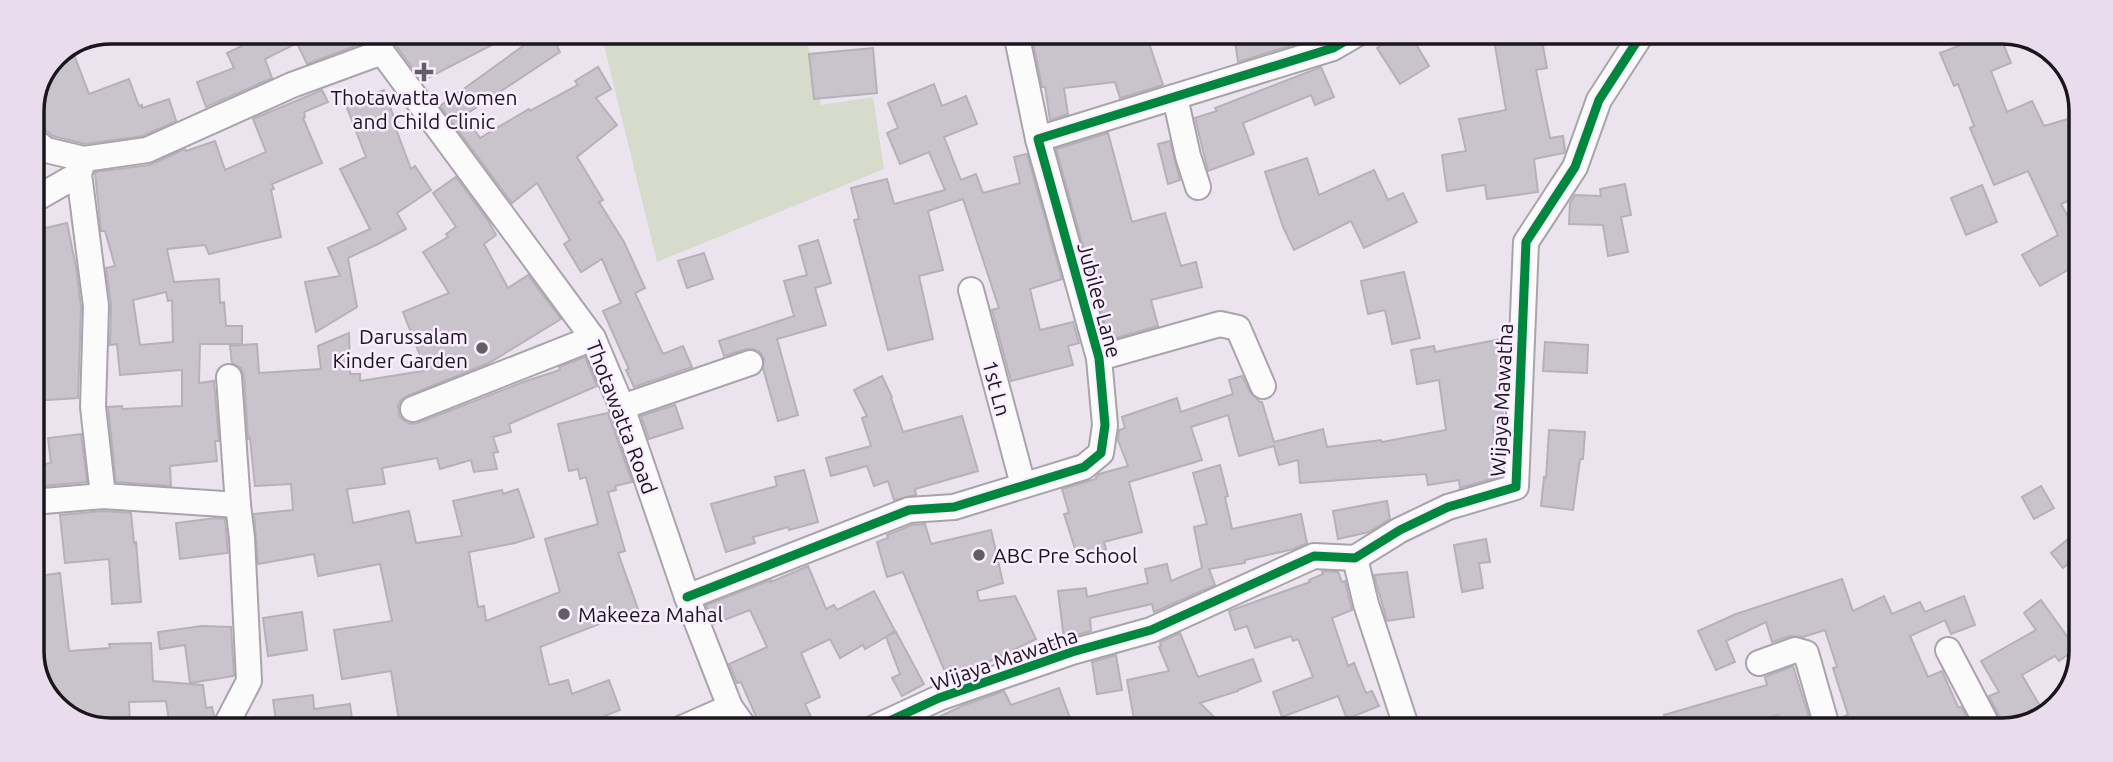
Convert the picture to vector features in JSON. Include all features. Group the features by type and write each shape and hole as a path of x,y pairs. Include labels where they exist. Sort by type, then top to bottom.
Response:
{"street":[{"path":"44,192 81,166 146,150 292,85 374,44"},
{"name":"Thotawatta Road","path":"379,44 593,338 622,407 687,597 730,707 738,718"},
{"name":"Jubilee Lane","path":"687,597 909,510 954,506 1084,467 1101,453 1105,425 1099,358 1038,139 1018,44"},
{"path":"1038,139 1340,44"},
{"name":"Wijaya Mawatha","path":"896,718 939,698 1072,652 1151,630 1314,556 1355,558 1400,530 1448,506 1516,486 1526,242 1575,167 1599,100 1635,44"},
{"path":"1175,97 1198,187"},
{"path":"44,148 81,166"},
{"path":"81,166 96,306 93,407 103,496"},
{"name":"1st Ln","path":"971,290 1023,485"},
{"path":"1099,358 1220,324 1238,328 1263,386"},
{"path":"413,409 593,338"},
{"path":"622,407 750,363"},
{"path":"229,377 242,538 249,681 230,718"},
{"path":"44,501 103,496 238,505"},
{"path":"1355,558 1366,604 1403,718"},
{"path":"1759,663 1795,649 1806,653 1825,718"},
{"path":"1948,650 1984,718"},
{"path":"705,718 730,707"}],"green space":[{"path":"604,44 807,44 821,105 873,97 884,169 657,262"}],"building":[{"path":"246,44 295,44 265,59 272,78 206,107 197,82 234,68 227,53"},
{"path":"297,44 360,44 307,64"},
{"path":"395,44 494,44 422,81"},
{"path":"522,44 560,44 557,46 560,52 465,115 480,138 529,109 530,111 578,85 575,81 598,67 611,89 596,98 617,125 577,157 603,200 599,202 624,242 645,288 635,293 663,354 683,346 692,367 634,387 626,370 629,369 603,311 621,303 602,259 581,272 564,244 570,240 537,183 512,203 440,106 523,46"},
{"path":"1033,44 1149,44 1163,85 1120,98 1115,82 1064,88 1068,114 1050,120 1045,87 1042,87"},
{"path":"1235,44 1295,44 1238,62"},
{"path":"1383,44 1416,44 1429,66 1400,84 1377,48"},
{"path":"1495,44 1543,44 1547,68 1536,70 1550,138 1563,136 1564,153 1534,159 1538,192 1487,199 1485,185 1447,191 1442,155 1466,151 1459,119 1506,110"},
{"path":"1963,44 2003,44 2011,63 1991,71 2007,112 2032,101 2044,126 2069,119 2069,200 2061,204 2069,219 2069,269 2040,286 2022,255 2058,235 2028,171 1994,185 1970,128 1974,126 1958,84 1954,86 1940,53"},
{"path":"873,48 877,93 814,99 809,54"},
{"path":"75,57 89,94 129,79 139,106 142,105 142,108 169,99 176,121 143,136 85,144 53,136 44,129 45,98 55,74"},
{"path":"1321,67 1334,97 1315,105 1311,95 1243,123 1254,154 1208,171 1195,118"},
{"path":"934,84 942,106 966,96 977,124 944,137 961,180 976,174 983,193 1020,183 1014,157 1027,154 1062,279 1030,289 1040,330 1073,322 1079,343 1068,346 1073,365 1011,381 992,310 999,308 963,199 928,211 943,270 919,276 933,339 888,350 854,220 859,219 851,188 887,179 894,204 945,190 929,152 900,164 887,133 898,128 888,103"},
{"path":"322,90 328,102 304,112 303,118 322,163 272,184 281,237 209,254 205,245 167,249 174,282 219,279 220,303 224,302 226,326 242,326 242,344 200,344 199,383 214,381 219,441 215,441 217,461 170,466 171,486 116,482 108,407 122,406 122,409 182,406 182,370 120,375 117,344 110,345 111,304 106,268 115,266 105,231 101,231 95,172 149,165 185,149 186,151 215,141 225,170 266,152 253,119","holes":["166,292 168,301 172,300 173,342 140,345 133,300"]},
{"path":"384,90 411,169 415,166 431,190 397,213 406,229 348,258 357,307 316,332 305,282 340,276 328,248 370,229 340,169 366,157 346,105"},
{"path":"1108,133 1132,222 1165,213 1181,266 1196,262 1202,287 1151,300 1158,326 1109,340 1056,149"},
{"path":"1170,141 1180,180 1168,184 1158,144"},
{"path":"1307,158 1319,195 1374,170 1388,200 1403,193 1417,222 1364,248 1351,221 1294,250 1283,227 1265,172"},
{"path":"456,177 496,235 484,244 508,288 528,275 561,319 489,363 407,396 398,406 403,420 410,424 418,423 560,370 559,367 585,357 597,386 509,424 511,432 493,437 498,452 493,453 497,469 474,472 471,460 440,469 437,458 382,468 385,484 347,489 353,523 409,511 416,543 462,536 453,501 502,490 503,494 518,489 534,537 469,552 478,607 484,606 486,621 560,592 545,539 598,524 586,477 580,479 578,469 569,471 558,424 608,413 632,482 615,486 616,490 608,492 625,551 618,553 638,609 540,647 549,685 568,680 572,694 609,680 620,710 600,718 399,718 391,671 342,679 334,630 392,621 380,564 318,576 314,554 258,564 254,514 293,510 291,484 255,486 250,438 248,439 244,376 241,368 232,363 230,346 257,344 259,373 321,369 318,346 349,333 350,374 360,374 360,381 423,371 418,360 421,358 403,312 449,293 423,252 448,237 446,234 456,227 433,193"},
{"path":"1625,184 1631,215 1621,217 1628,252 1608,256 1603,225 1569,224 1570,203 1575,195 1601,196 1600,189"},
{"path":"1982,185 1997,222 1966,235 1951,198"},
{"path":"67,223 76,267 81,307 78,398 44,400 44,228"},
{"path":"818,240 831,283 815,288 826,325 777,339 798,415 778,421 763,368 764,359 760,352 746,349 724,356 719,341 794,316 784,281 807,275 799,246"},
{"path":"704,253 713,279 687,288 678,261"},
{"path":"1404,272 1420,338 1392,344 1385,310 1368,314 1361,281"},
{"path":"1501,339 1506,372 1498,373 1504,424 1493,426 1498,477 1460,488 1459,480 1428,485 1426,474 1300,483 1298,460 1279,465 1274,446 1239,456 1228,415 1191,427 1202,460 1129,482 1142,532 1104,542 1106,549 1078,558 1064,514 1069,513 1062,489 1128,466 1118,440 1119,430 1125,428 1122,417 1177,398 1181,412 1233,394 1229,380 1242,376 1250,392 1262,402 1274,442 1323,429 1327,447 1382,442 1446,430 1439,380 1417,384 1411,350 1434,346 1435,352"},
{"path":"1545,342 1588,345 1587,373 1543,371"},
{"path":"882,376 903,432 962,416 978,471 915,489 916,495 894,500 888,481 874,486 867,466 831,476 826,458 871,446 862,418 867,416 854,390"},
{"path":"675,405 683,428 649,439 641,416"},
{"path":"1549,430 1585,432 1583,459 1580,459 1573,510 1541,506"},
{"path":"81,434 87,482 44,486 44,464 51,463 48,438"},
{"path":"1220,465 1228,496 1225,497 1232,529 1301,514 1307,543 1294,549 1245,560 1245,563 1209,569 1215,585 1154,612 1152,604 1090,618 1091,631 1064,639 1058,591 1086,588 1087,597 1148,583 1145,569 1167,564 1171,581 1202,568 1194,527 1207,524 1193,473"},
{"path":"804,470 818,522 753,537 755,543 726,552 711,504 777,486 775,477"},
{"path":"2041,486 2054,508 2034,519 2022,497"},
{"path":"1387,501 1390,519 1369,532 1338,539 1333,511"},
{"path":"103,511 131,513 141,602 112,604 109,559 65,563 60,515"},
{"path":"225,519 228,553 180,559 176,523"},
{"path":"925,524 931,544 991,530 1003,583 977,591 979,601 1015,596 1036,639 988,662 989,664 948,679 903,572 887,577 877,542 912,525"},
{"path":"1486,539 1490,562 1479,563 1483,588 1462,592 1454,545"},
{"path":"2067,540 2069,543 2069,563 2063,568 2051,553"},
{"path":"808,566 826,609 834,605 837,610 874,591 895,631 887,636 896,632 924,684 902,696 892,678 900,674 886,637 865,649 863,645 840,658 830,639 801,653 820,697 805,704 811,718 757,718 741,682 737,683 729,664 767,647 750,610 714,624 706,605"},
{"path":"1322,571 1338,572 1342,582 1345,581 1352,610 1332,618 1348,666 1354,663 1366,693 1372,691 1379,706 1347,718 1338,696 1282,717 1273,692 1313,677 1298,639 1293,641 1291,636 1255,648 1247,626 1235,630 1229,611 1310,582 1309,580 1323,574"},
{"path":"1407,572 1414,617 1387,621 1374,575"},
{"path":"60,573 69,651 110,648 109,644 151,643 153,681 203,685 206,708 212,707 213,718 169,718 166,701 129,702 130,718 102,718 81,711 67,702 53,685 45,664 44,575"},
{"path":"1842,579 1853,611 1884,596 1892,614 1920,602 1925,612 1964,596 1975,625 1951,634 1945,620 1910,636 1928,677 1942,671 1958,707 1961,707 1967,718 1840,718 1848,715 1833,668 1837,667 1825,630 1772,642 1766,622 1726,641 1735,662 1716,670 1698,631 1736,614"},
{"path":"2041,600 2069,639 2069,654 2059,661 2055,656 2022,675 2040,706 2023,715 2000,718 1989,696 1999,692 1981,661 2036,630 2024,613"},
{"path":"302,612 307,650 268,656 263,618"},
{"path":"202,626 231,627 234,676 190,683 185,645 160,649 158,632"},
{"path":"1180,633 1198,677 1253,659 1261,681 1200,703 1215,718 1134,718 1127,680 1169,671 1159,647 1160,642"},
{"path":"1116,655 1122,690 1097,694 1092,662"},
{"path":"1793,666 1809,718 1779,718 1778,715 1768,718 1665,718 1664,715 1767,685 1765,677"},
{"path":"1059,688 1070,718 937,718 1004,691 1011,705"},
{"path":"313,695 314,709 350,704 352,718 276,718 273,700"}],"cycle path":[{"path":"687,597 909,510 954,507 1084,467 1101,453 1105,425 1099,358 1038,139 1340,44"},
{"path":"896,718 939,698 1072,652 1151,630 1314,556 1355,558 1400,530 1448,507 1516,487 1526,242 1575,167 1599,100 1635,44"}],"place":[{"name":"Thotawatta Women and Child Clinic","path":"424,72"},
{"name":"Darussalam Kinder Garden","path":"482,348"},
{"name":"ABC Pre School","path":"979,555"},
{"name":"Makeeza Mahal","path":"564,614"}]}
